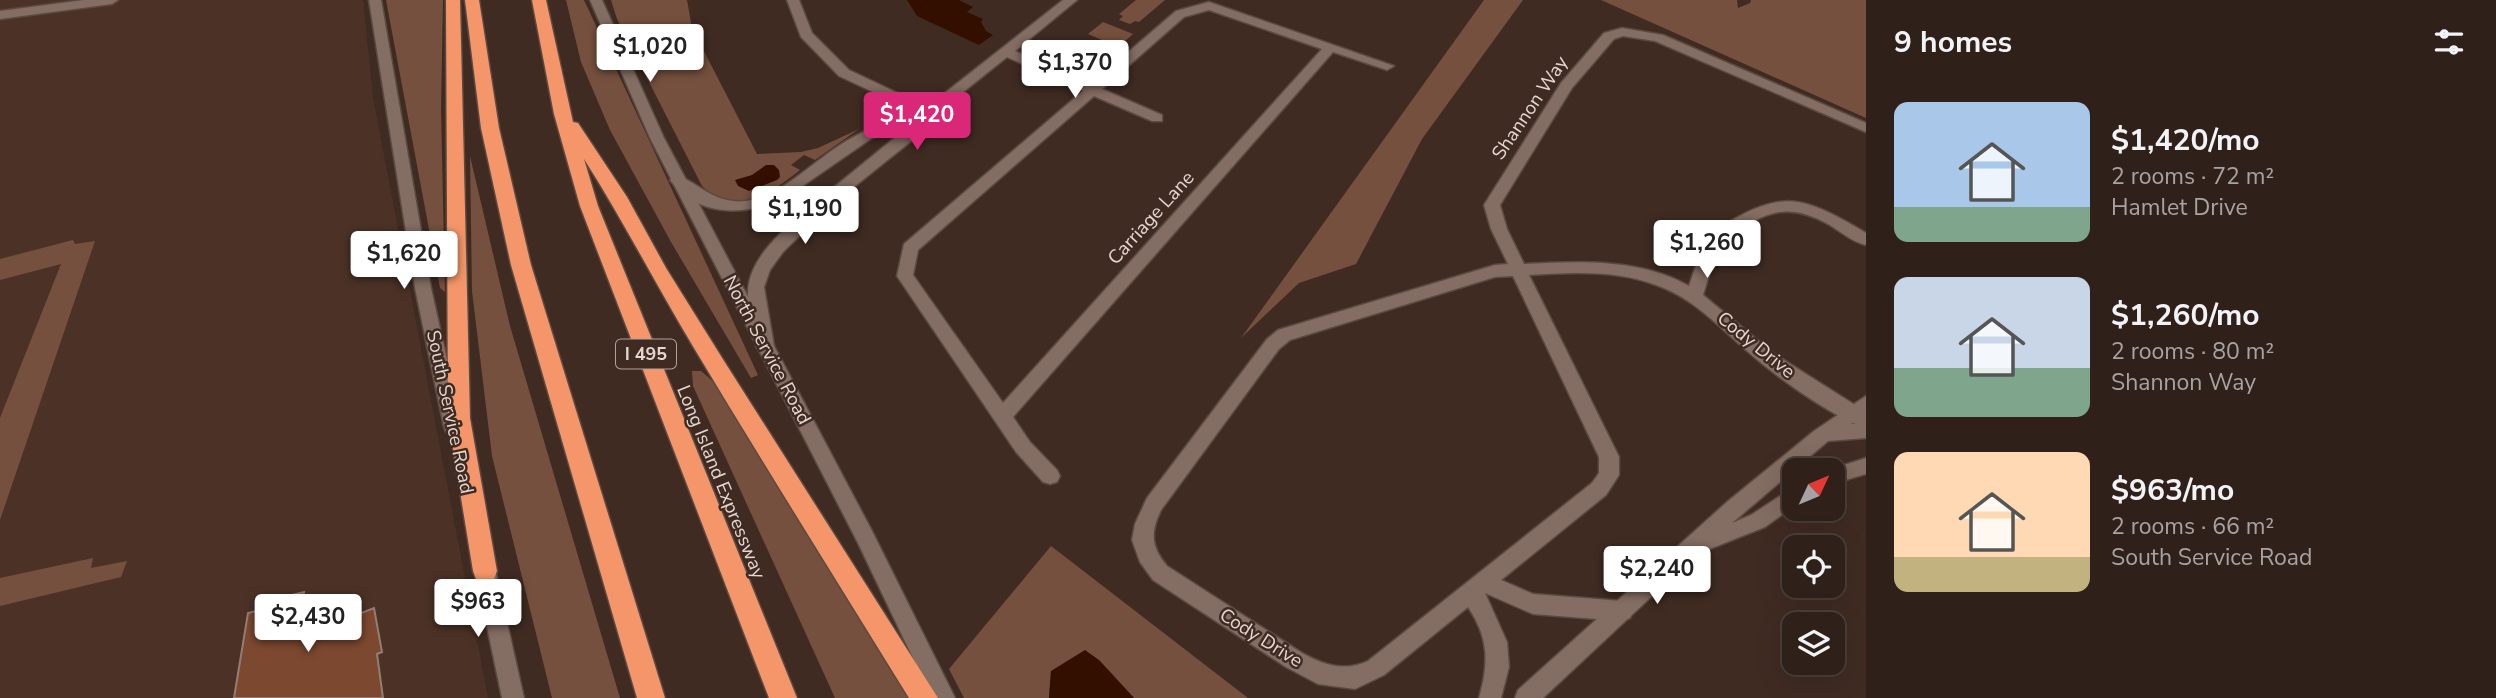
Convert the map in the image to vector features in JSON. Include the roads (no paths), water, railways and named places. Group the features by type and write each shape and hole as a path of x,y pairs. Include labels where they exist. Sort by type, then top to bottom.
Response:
{"highway":[{"path":"453,0 459,418 485,571"},
{"path":"472,0 490,128 521,265 651,698"},
{"name":"Long Island Expressway","path":"539,0 562,114 604,244 783,698"},
{"path":"562,114 596,161 657,270 716,367 924,698"}],"street":[{"path":"0,15 112,0"},
{"name":"South Service Road","path":"375,0 423,288 513,698"},
{"name":"North Service Road","path":"596,0 620,62 677,179 861,528 944,698"},
{"path":"793,0 806,34 844,73 928,113"},
{"path":"765,347 756,286 767,260 811,213 915,131 928,113 1071,0"},
{"path":"1050,476 1023,447 905,276 910,248 1180,14 1209,6 1387,66"},
{"name":"Shannon Way","path":"1518,270 1499,229 1492,205 1566,86 1609,36 1615,33 1638,33 1658,38 1866,128"},
{"name":"Carriage Lane","path":"1002,417 1331,47"},
{"path":"1006,52 1157,118"},
{"path":"677,179 697,198 722,206 745,208 781,194 867,134 928,113"},
{"path":"781,194 811,213"},
{"path":"1695,295 1712,239 1767,208 1782,205 1814,211 1866,240"},
{"name":"Cody Drive","path":"1518,270 1600,435 1609,457 1609,475 1599,489 1376,668 1355,678 1318,673 1160,573 1148,559 1142,544 1143,525 1154,504 1265,355 1284,335 1495,271 1518,270 1600,269 1633,272 1663,280 1695,295 1765,357 1861,413"},
{"path":"1527,698 1768,476 1822,435 1861,413"},
{"path":"1822,435 1866,430"},
{"path":"1845,472 1866,466"},
{"path":"1685,550 1758,521 1782,504"},
{"path":"1476,587 1533,604 1622,611"},
{"path":"1476,587 1498,648 1490,698"}]}
